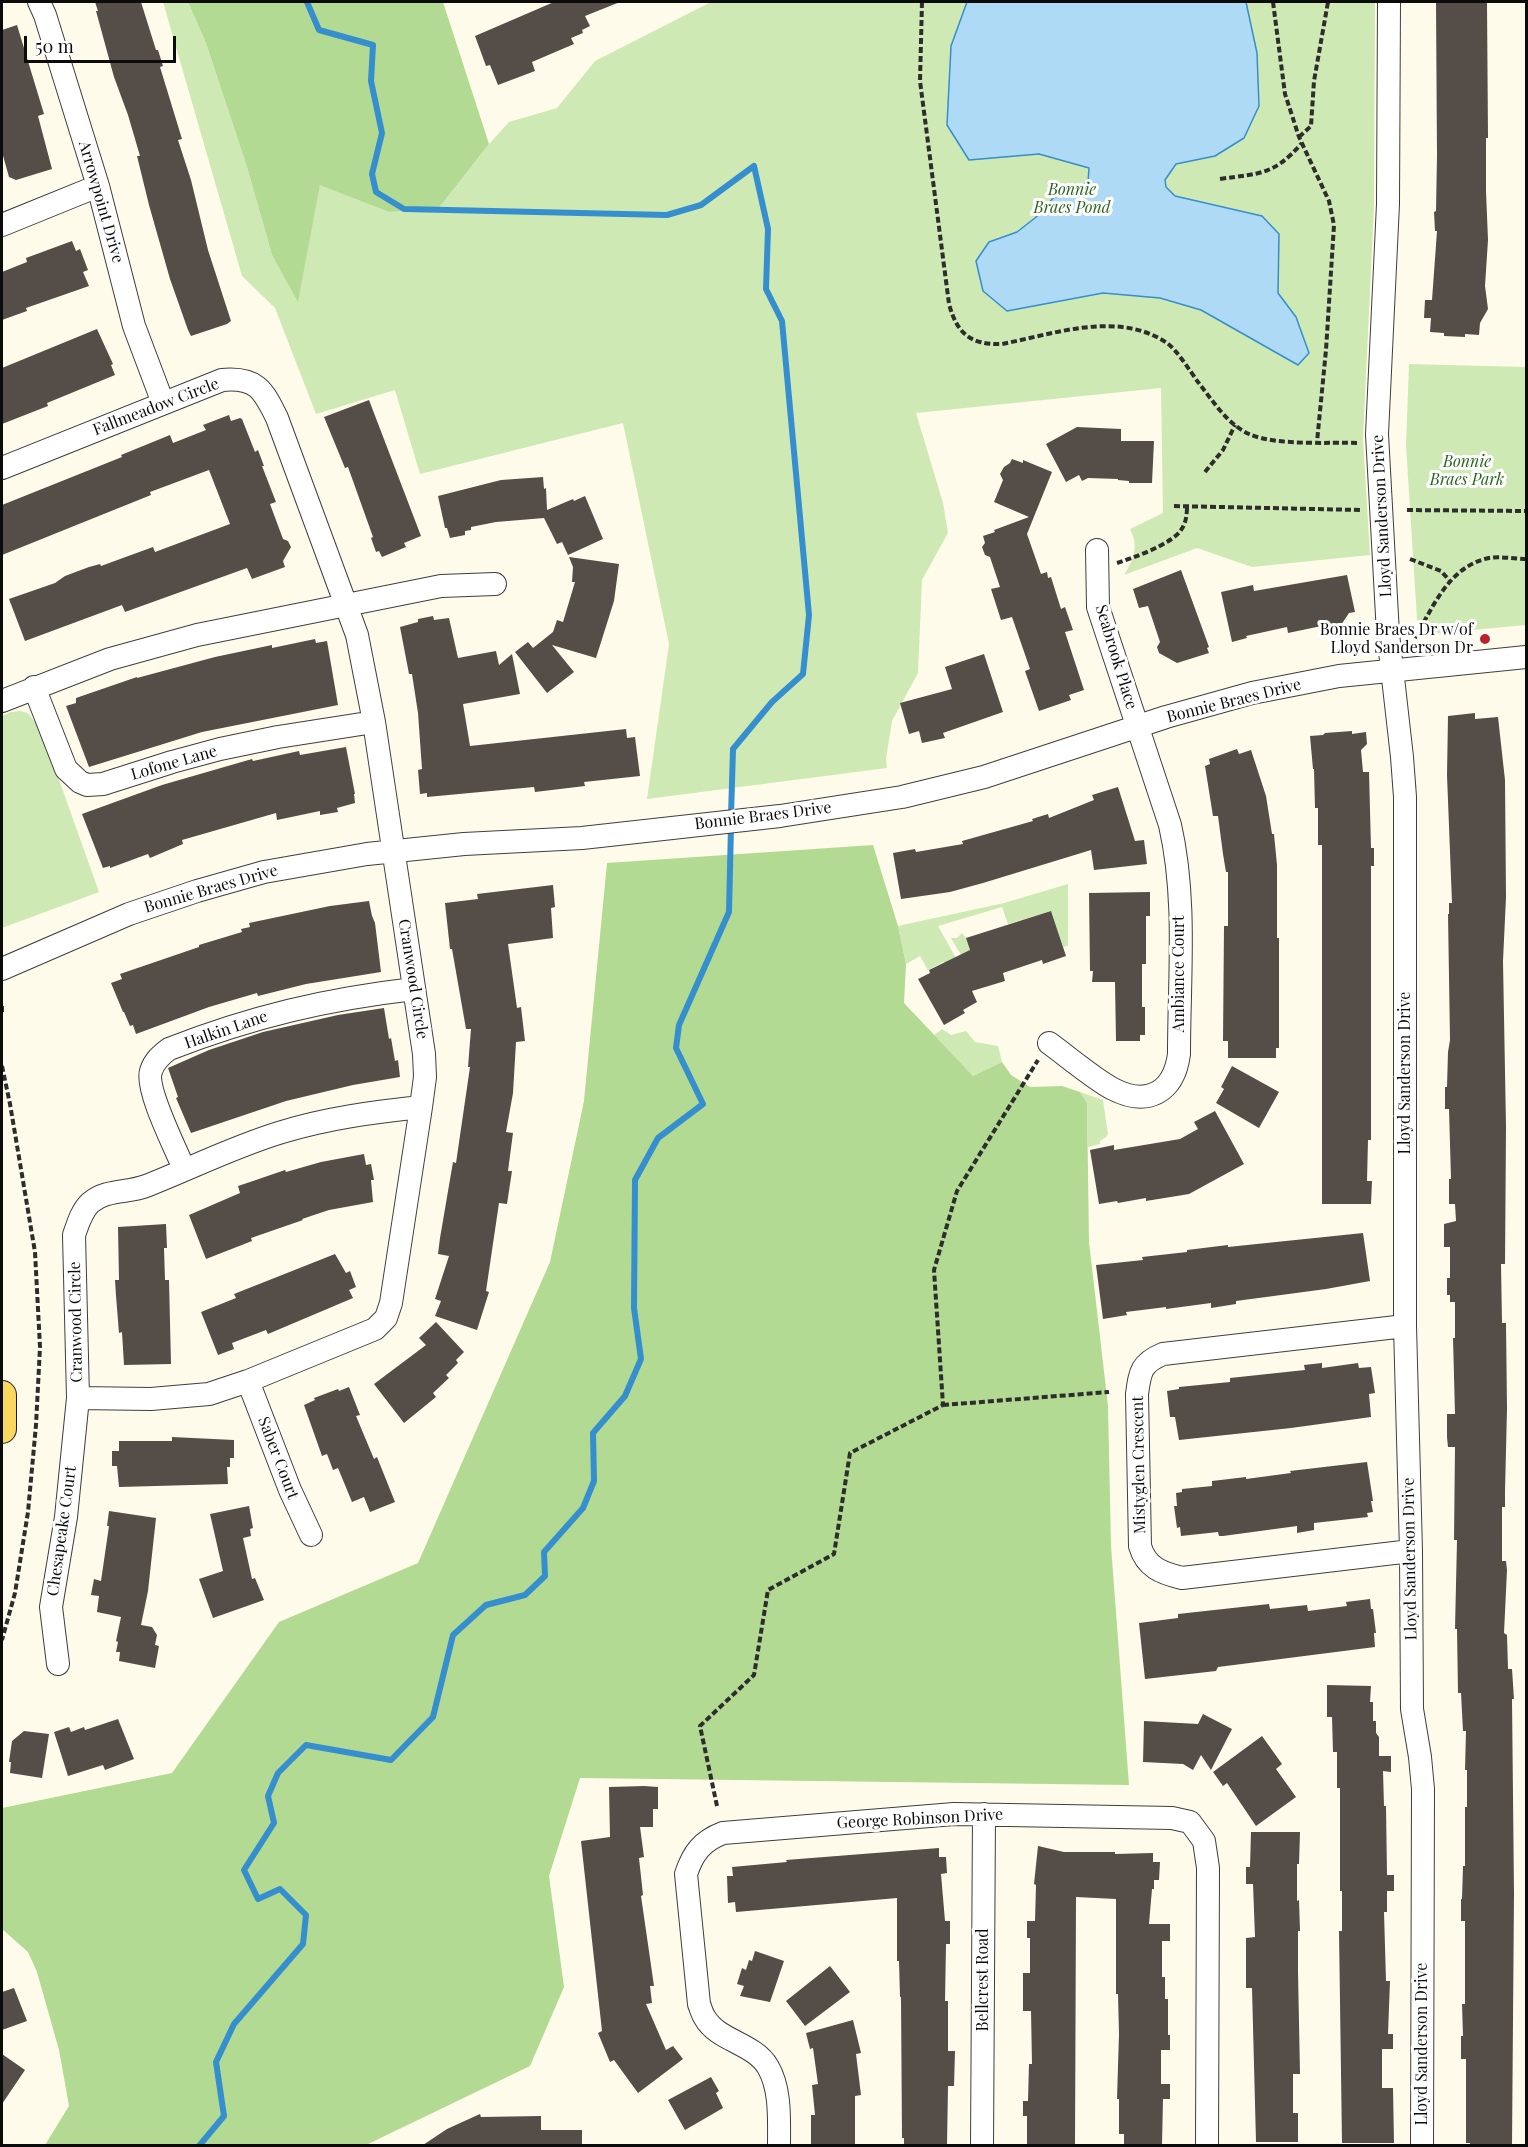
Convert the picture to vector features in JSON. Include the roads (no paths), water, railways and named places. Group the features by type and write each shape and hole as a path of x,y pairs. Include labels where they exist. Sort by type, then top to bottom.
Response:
{"main road":[{"path":"2,1395 2,1429"}],"street":[{"name":"Arrowpoint Drive","path":"39,2 98,186 134,326 163,403"},
{"name":"Lloyd Sanderson Drive","path":"1389,2 1388,204 1377,444 1388,634 1405,797 1405,1326 1411,1551 1412,1709 1423,1789 1422,2145"},
{"path":"2,225 98,186"},
{"name":"Fallmeadow Circle","path":"2,468 222,380 239,378 253,382 266,396 281,429 357,635 374,722 393,852"},
{"name":"Seabrook Place","path":"1097,559 1098,607 1137,727"},
{"path":"2,701 110,659 197,635 441,586 495,585"},
{"name":"Bonnie Braes Drive","path":"2,969 129,914 206,888 264,872 362,855 464,844 582,838 780,816 879,801 963,783 1252,693 1339,676 1527,657"},
{"name":"Lofone Lane","path":"34,687 66,769 72,776 87,785 103,784 220,749 278,737 374,722"},
{"name":"Ambiance Court","path":"1049,1042 1112,1089 1133,1096 1150,1096 1162,1091 1172,1080 1177,1068 1180,914 1176,855 1170,825 1137,727"},
{"name":"Cranwood Circle","path":"393,852 424,1054 425,1077 422,1107 391,1303 386,1318 375,1329 363,1335 224,1390 196,1397 78,1398 74,1236 81,1215 90,1203 103,1195 144,1187 184,1168 245,1144 315,1123 380,1111 422,1107"},
{"name":"Halkin Lane","path":"184,1168 150,1088 150,1073 161,1054 219,1030 281,1011 414,989"},
{"name":"Mistyglen Crescent","path":"1405,1326 1162,1354 1149,1359 1139,1376 1137,1394 1139,1534 1143,1557 1151,1566 1163,1573 1182,1578 1411,1551"},
{"name":"Saber Court","path":"248,1381 290,1490 311,1535"},
{"name":"Chesapeake Court","path":"58,1664 51,1607 66,1517 78,1398"},
{"name":"George Robinson Drive","path":"779,2145 776,2091 768,2066 753,2051 719,2031 705,2019 699,2004 686,1874 692,1858 704,1842 723,1833 954,1814 1172,1818 1190,1822 1204,1840 1208,1868 1208,2145"},
{"name":"Bellcrest Road","path":"982,2145 984,1814"}],"water":[{"path":"967,2 1246,2 1257,53 1259,106 1244,138 1215,156 1176,164 1165,180 1166,187 1175,196 1262,216 1279,234 1278,293 1296,317 1309,353 1298,365 1201,310 1160,298 1103,293 1007,311 983,291 976,261 989,242 1017,232 1040,214 1053,198 1088,182 1089,168 1039,154 969,160 947,125 951,46"}],"waterway":[{"path":"307,2 319,30 373,45 371,81 382,133 372,174 376,192 404,209 667,215 701,205 754,166 768,229 766,289 782,321 809,615 803,674 772,702 733,749 731,816"},
{"path":"199,2146 224,2116 216,2062 234,2024 303,1944 306,1915 280,1889 258,1899 244,1870 274,1823 268,1796 278,1773 306,1745 391,1760 433,1717 453,1635 486,1605 525,1595 545,1576 544,1552 583,1508 594,1481 593,1433 625,1396 641,1359 634,1308 635,1180 658,1138 703,1104 676,1048 679,1025 729,912 731,826"}],"place":[{"name":"Bonnie Braes Dr w/of Lloyd Sanderson Dr","path":"1485,639"}],"park label":[{"name":"Bonnie Braes Pond","path":"1072,199"},
{"name":"Bonnie Braes Park","path":"1467,471"}]}
